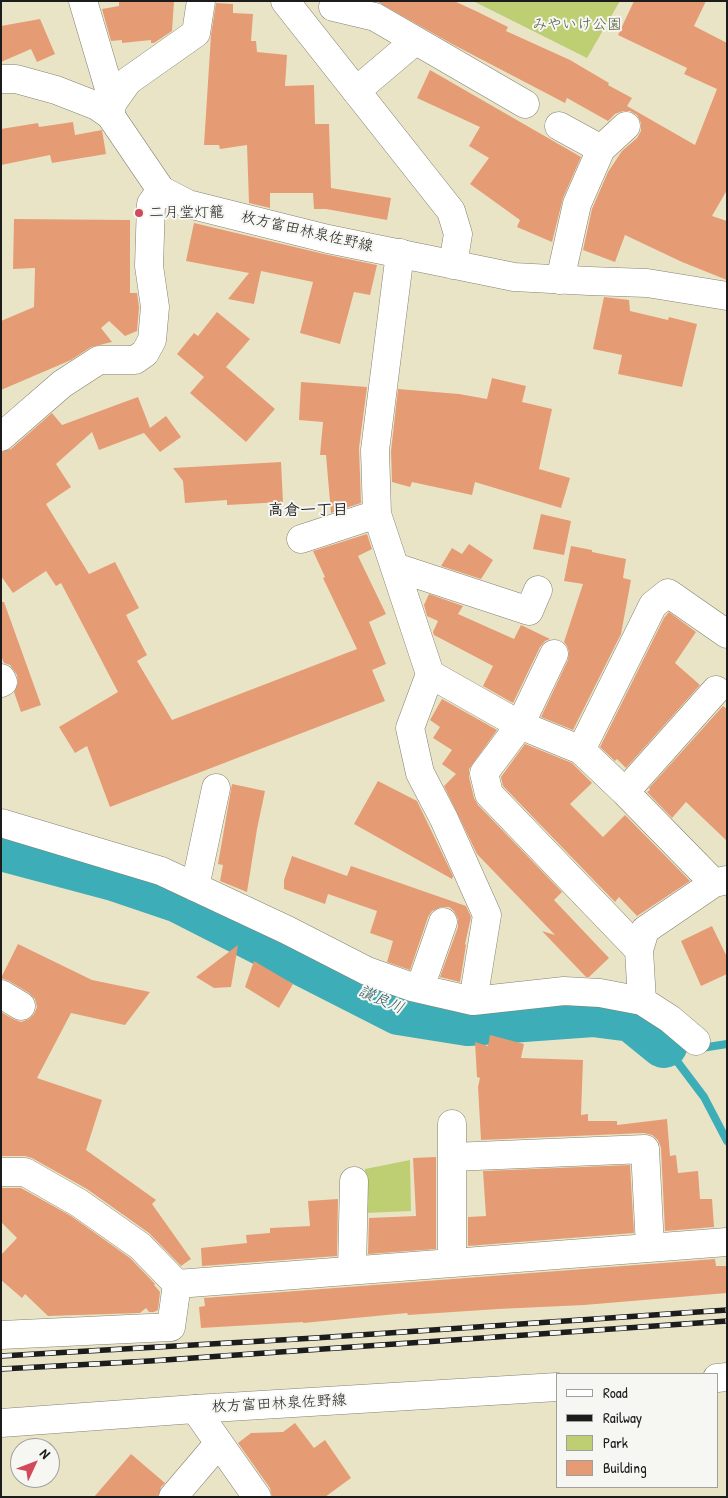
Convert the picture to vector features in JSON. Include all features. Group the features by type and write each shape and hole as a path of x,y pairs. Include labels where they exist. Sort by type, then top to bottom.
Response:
{"street":[{"path":"83,1 112,108"},
{"path":"112,108 128,81 196,34 201,1"},
{"path":"285,1 451,211 458,234 453,265"},
{"path":"333,7 375,17 525,104"},
{"path":"356,90 415,41"},
{"name":"枚方富田林泉佐野線","path":"1,79 16,79 56,90 97,106 112,108 161,190 188,204 328,240 514,277 647,282 727,296"},
{"path":"559,126 601,150"},
{"path":"560,280 577,204 601,150 626,126"},
{"path":"1,437 62,384 99,360 135,360 145,353 152,340 155,307 149,266 151,204 161,190"},
{"path":"400,253 375,450 377,514 430,674 410,728 420,773 444,819 487,915 473,1001"},
{"path":"301,538 377,514"},
{"path":"395,567 529,611 538,590"},
{"path":"581,750 653,604 668,592 727,634"},
{"path":"554,654 520,725 484,773 488,794 639,950"},
{"path":"430,674 520,725 581,750 720,882 645,930 639,950 642,1001"},
{"path":"1,678 3,682 1,683"},
{"path":"625,792 716,690"},
{"path":"195,887 216,788"},
{"path":"1,823 161,870 287,930 367,971 420,988 473,1001 564,991 600,992 642,1001 670,1019 696,1041"},
{"path":"420,988 443,922"},
{"path":"452,1124 452,1263"},
{"path":"452,1157 645,1149 650,1247"},
{"path":"1,1172 24,1172 79,1203 140,1246 177,1284"},
{"path":"352,1270 354,1181"},
{"path":"177,1284 727,1242"},
{"path":"1,1335 171,1327 177,1284"},
{"name":"枚方富田林泉佐野線","path":"1,1423 195,1409 556,1388"},
{"path":"195,1409 257,1497"},
{"path":"173,1497 219,1443"}],"green space":[{"name":"みやいけ公園","path":"473,1 620,1 587,58"},
{"path":"410,1160 411,1211 365,1213 365,1169"}],"building":[{"path":"119,1 174,1 172,31 154,43 151,43 151,40 122,43 122,40 111,41 102,9 119,6"},
{"path":"376,1 454,1 508,27 506,31 570,60 609,83 608,85 632,98 627,106 695,145 717,89 684,74 687,68 618,35 634,1 706,1 694,26 727,43 727,190 712,216 727,221 727,280 682,262 625,235 615,262 583,250 592,209 608,172 622,151 637,138 641,131 641,123 637,115 630,111 623,111 615,114 608,121 567,98 565,103 452,44"},
{"path":"216,3 233,4 233,13 253,14 251,41 256,41 257,52 287,55 285,86 314,85 315,124 329,124 331,188 391,198 387,220 326,209 314,209 313,193 270,193 270,208 249,203 247,145 220,149 219,145 204,145 211,35"},
{"path":"40,19 55,54 37,62 31,49 1,62 1,26"},
{"path":"430,70 581,157 563,198 552,242 517,227 520,220 470,184 489,158 469,146 480,127 417,98"},
{"path":"73,122 75,135 102,130 106,154 52,163 50,155 1,165 1,129 38,123 39,127"},
{"path":"14,219 130,220 130,293 137,293 139,307 137,331 125,336 109,321 101,328 112,342 91,347 71,360 1,390 1,321 34,307 35,268 13,269"},
{"path":"194,223 377,265 370,295 354,292 340,344 300,333 313,282 261,271 254,304 228,299 249,273 186,261"},
{"path":"604,297 629,300 630,311 668,320 669,317 697,324 682,387 618,374 622,355 593,349"},
{"path":"217,312 250,339 226,367 275,409 246,442 190,393 204,377 177,354 194,333 198,336"},
{"path":"492,378 526,386 522,402 552,409 539,469 570,478 561,508 475,482 472,495 412,482 410,487 392,482 391,451 398,389 459,394 487,399"},
{"path":"301,382 367,387 359,448 361,503 331,513 326,455 320,455 323,422 299,420"},
{"path":"138,397 150,428 166,416 181,437 160,452 144,433 99,450 92,432 56,464 71,487 46,504 89,574 115,562 139,608 126,615 147,655 137,661 172,720 357,649 323,578 325,577 313,551 367,534 372,549 358,556 386,614 369,622 386,664 372,670 385,701 110,807 87,746 75,753 59,727 118,692 61,583 56,586 46,571 13,593 1,576 1,452 11,449 52,413 62,425"},
{"path":"281,462 283,502 227,505 227,500 185,503 183,481 173,468"},
{"path":"541,514 571,521 564,555 533,549"},
{"path":"469,544 493,560 481,579 441,566 452,548 462,554"},
{"path":"571,546 626,559 623,578 631,580 621,634 573,730 541,717 568,660 569,652 564,642 583,584 564,581"},
{"path":"429,594 463,606 458,614 514,639 521,625 550,639 545,641 540,647 513,703 483,686 493,666 434,635 433,632 438,621 427,616 424,605"},
{"path":"1,602 4,602 41,705 21,712 14,692 18,683 17,675 10,665 4,663 1,656"},
{"path":"669,612 696,632 675,663 700,685 626,768 600,747 664,618"},
{"path":"442,699 497,730 469,769 474,798 478,805 562,892 554,900 609,958 589,977 586,977 542,931 555,935 477,854 444,786 456,774 442,764 452,750 433,738 440,727 430,720"},
{"path":"723,706 727,709 727,841 686,802 672,818 647,792"},
{"path":"525,744 572,763 592,783 570,804 603,837 625,815 690,881 637,916 619,897 615,902 503,786 501,777"},
{"path":"378,781 417,801 453,876 452,879 354,824"},
{"path":"232,784 265,791 247,892 220,881 223,865 218,864"},
{"path":"292,856 347,876 351,866 466,906 471,917 460,982 440,977 458,927 458,919 454,911 449,907 441,907 432,911 428,917 410,970 387,962 393,941 370,933 377,911 328,894 325,904 284,889 284,880"},
{"path":"712,926 727,957 727,974 701,986 681,941"},
{"path":"18,944 92,980 150,992 125,1025 71,1013 37,1078 102,1100 86,1150 156,1200 152,1204 191,1259 181,1266 149,1233 87,1189 32,1158 25,1156 1,1156 1,1012 21,1022 29,1019 37,1007 35,999 29,993 1,978"},
{"path":"238,945 231,987 214,988 196,977"},
{"path":"254,961 293,984 279,1008 245,987"},
{"path":"490,1035 524,1044 521,1058 583,1060 581,1115 588,1114 588,1121 617,1121 617,1125 667,1119 670,1156 676,1155 678,1173 698,1171 700,1199 712,1199 714,1227 665,1231 661,1148 658,1140 652,1135 644,1133 481,1140 478,1087 480,1078 477,1077 475,1042 488,1046"},
{"path":"436,1157 436,1249 368,1254 369,1218 416,1216 413,1158"},
{"path":"630,1165 634,1233 468,1246 468,1217 486,1216 483,1171"},
{"path":"1,1188 21,1188 71,1216 130,1258 155,1284 160,1292 158,1310 149,1312 146,1308 140,1313 48,1316 25,1294 22,1298 1,1280 1,1255 17,1238 1,1222"},
{"path":"338,1199 337,1256 202,1266 201,1248 247,1243 246,1235 270,1233 270,1228 310,1226 308,1201"},
{"path":"715,1259 716,1266 727,1266 727,1293 584,1305 408,1315 407,1313 303,1323 201,1328 199,1307 205,1306 204,1298"},
{"path":"295,1423 314,1448 325,1440 351,1478 325,1497 272,1497 270,1488 238,1443 251,1433 283,1432"},
{"path":"131,1454 165,1483 161,1487 158,1497 94,1497"}],"waterway":[{"name":"讃良川","path":"1,847 114,877 179,899 399,1011 468,1022 593,1013 632,1018 664,1044"},
{"name":"讃良川","path":"664,1044 704,1097 727,1141"},
{"path":"664,1044 695,1049 727,1044"}],"railway":[{"path":"1,1356 315,1338 727,1310"},
{"path":"1,1369 150,1361 727,1321"}],"place":[{"name":"二月堂灯籠","path":"139,213"}],"district":[{"name":"高倉一丁目","path":"308,511"}]}
